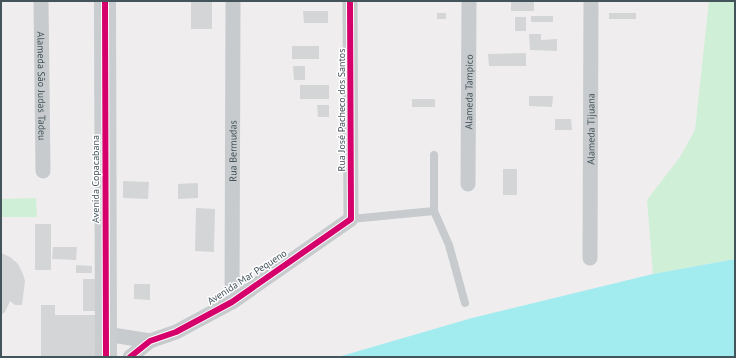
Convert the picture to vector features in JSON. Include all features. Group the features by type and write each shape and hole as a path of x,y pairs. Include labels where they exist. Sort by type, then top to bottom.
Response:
{"street":[{"name":"Alameda São Judas Tadeu","path":"41,1 43,170"},
{"name":"Avenida Copacabana","path":"105,1 106,357"},
{"name":"Rua Bermudas","path":"232,302 234,1"},
{"name":"Rua José Pacheco dos Santos","path":"350,1 351,219"},
{"name":"Alameda Tampico","path":"468,184 469,1"},
{"name":"Alameda Tijuana","path":"590,258 591,1"},
{"name":"Avenida Mar Pequeno","path":"130,357 150,341 176,332 232,302 351,219"},
{"name":"Avenida Mar Pequeno","path":"106,334 150,341"}],"lane":[{"path":"434,155 434,211 449,245 465,303"},
{"path":"351,219 434,211"}],"green space":[{"path":"709,1 735,1 735,259 653,274 647,200 680,157 695,130"},
{"path":"36,198 37,217 1,217 1,199"}],"water":[{"path":"735,259 735,357 338,357 472,318 653,274"}],"building":[{"path":"191,1 212,1 212,29 191,29"},
{"path":"511,1 534,1 534,11 511,11"},
{"path":"303,11 328,11 328,23 304,23"},
{"path":"437,13 446,13 446,19 437,19"},
{"path":"609,13 636,13 636,19 609,19"},
{"path":"531,16 553,16 553,22 531,22"},
{"path":"515,17 526,17 526,31 515,31"},
{"path":"529,34 541,34 541,40 557,39 557,51 530,50"},
{"path":"292,46 319,46 319,59 292,59"},
{"path":"526,53 526,66 489,66 488,54"},
{"path":"293,66 305,66 305,80 294,80"},
{"path":"300,85 329,85 329,99 300,99"},
{"path":"529,96 553,96 552,107 529,106"},
{"path":"412,99 435,99 435,107 412,107"},
{"path":"317,105 329,105 329,117 318,117"},
{"path":"555,119 571,119 572,130 555,130"},
{"path":"503,169 517,169 517,195 503,195"},
{"path":"123,181 149,182 148,199 123,198"},
{"path":"198,183 198,198 178,199 178,184"},
{"path":"196,208 215,209 214,252 195,251"},
{"path":"35,224 51,224 51,270 35,270"},
{"path":"53,247 77,247 76,260 52,259"},
{"path":"1,253 10,257 18,264 25,281 22,305 15,305 10,301 5,312 1,315"},
{"path":"76,265 92,266 92,273 76,273"},
{"path":"83,279 95,279 95,311 83,311"},
{"path":"134,284 150,284 150,300 134,299"},
{"path":"41,305 55,305 55,315 100,315 100,357 41,357"}],"cycle path":[{"path":"105,1 106,357"},
{"path":"130,357 150,341 176,332 232,302 351,219 350,1"}]}
